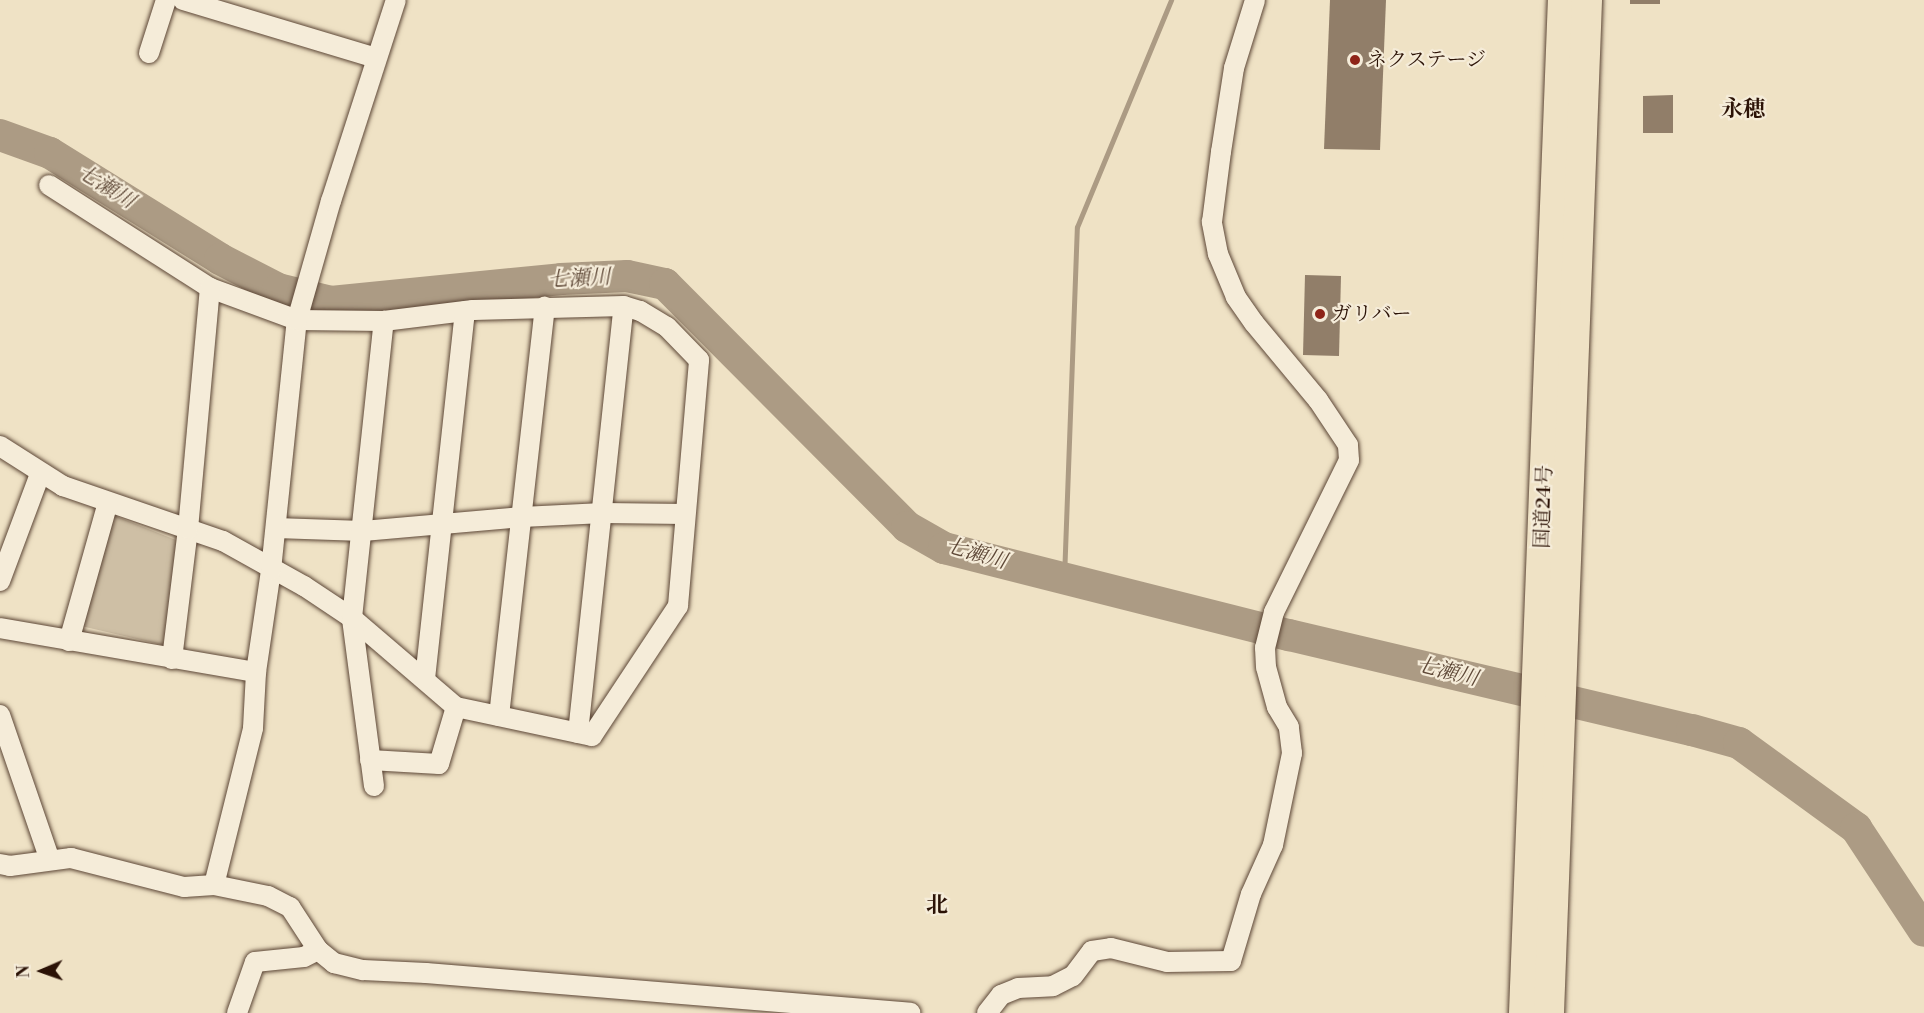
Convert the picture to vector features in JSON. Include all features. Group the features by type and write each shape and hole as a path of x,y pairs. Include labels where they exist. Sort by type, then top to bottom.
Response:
{"highway":[{"name":"国道24号","path":"1551,621 1563,0"},
{"name":"国道24号","path":"1524,1013 1546,732 1587,0"},
{"name":"国道24号","path":"1546,732 1549,1013"}],"street":[{"path":"149,53 166,0"},
{"path":"186,0 376,58"},
{"path":"214,885 253,728 256,672 276,528 297,320 307,278 396,0"},
{"path":"987,1013 1001,995 1018,988 1053,986 1073,976 1092,951 1111,948 1167,962 1231,962 1251,894 1273,845 1292,753 1289,727 1277,707 1266,667 1265,648 1274,612 1350,460 1348,445 1318,400 1254,323 1236,297 1218,254 1212,222 1221,152 1234,68 1255,0"},
{"path":"0,446 40,474 63,486 224,541 271,570 304,586 352,618 456,707 592,736 678,606 699,360 667,327 640,310 624,306 465,311 384,321 297,320 210,288 49,185"},
{"path":"172,659 188,529 210,288"},
{"path":"578,733 624,306"},
{"path":"499,716 545,307"},
{"path":"425,679 444,523 465,311"},
{"path":"374,786 352,618 384,321"},
{"path":"0,581 40,474"},
{"path":"69,641 108,502"},
{"path":"276,528 363,531 522,517 603,513 685,514"},
{"path":"0,628 256,672"},
{"path":"370,760 439,764 456,707"},
{"path":"0,715 50,860"},
{"path":"0,864 10,866 71,858 87,860 145,879 184,887 214,885 268,896 290,907 318,950 334,963 363,970 910,1013"},
{"path":"237,1013 255,962 304,957 318,950"}],"shaded area":[{"path":"113,515 181,542 163,645 81,626"}],"building":[{"path":"1330,0 1386,0 1380,150 1324,149"},
{"path":"1630,0 1660,0 1660,4 1630,4"},
{"path":"1673,95 1673,133 1643,133 1643,96"},
{"path":"1305,275 1341,276 1339,356 1303,355"}],"waterway":[{"path":"1064,578 1077,227 1171,0"},
{"name":"七瀬川","path":"0,135 50,153 220,259 278,289 331,302 561,279 627,276 665,284 907,527 944,548 1289,635 1739,743 1856,828 1924,931"}],"place":[{"name":"ネクステージ","path":"1355,60"},
{"name":"ガリバー","path":"1320,314"}],"district":[{"name":"永穂","path":"1743,110"},
{"name":"北","path":"937,906"}]}
